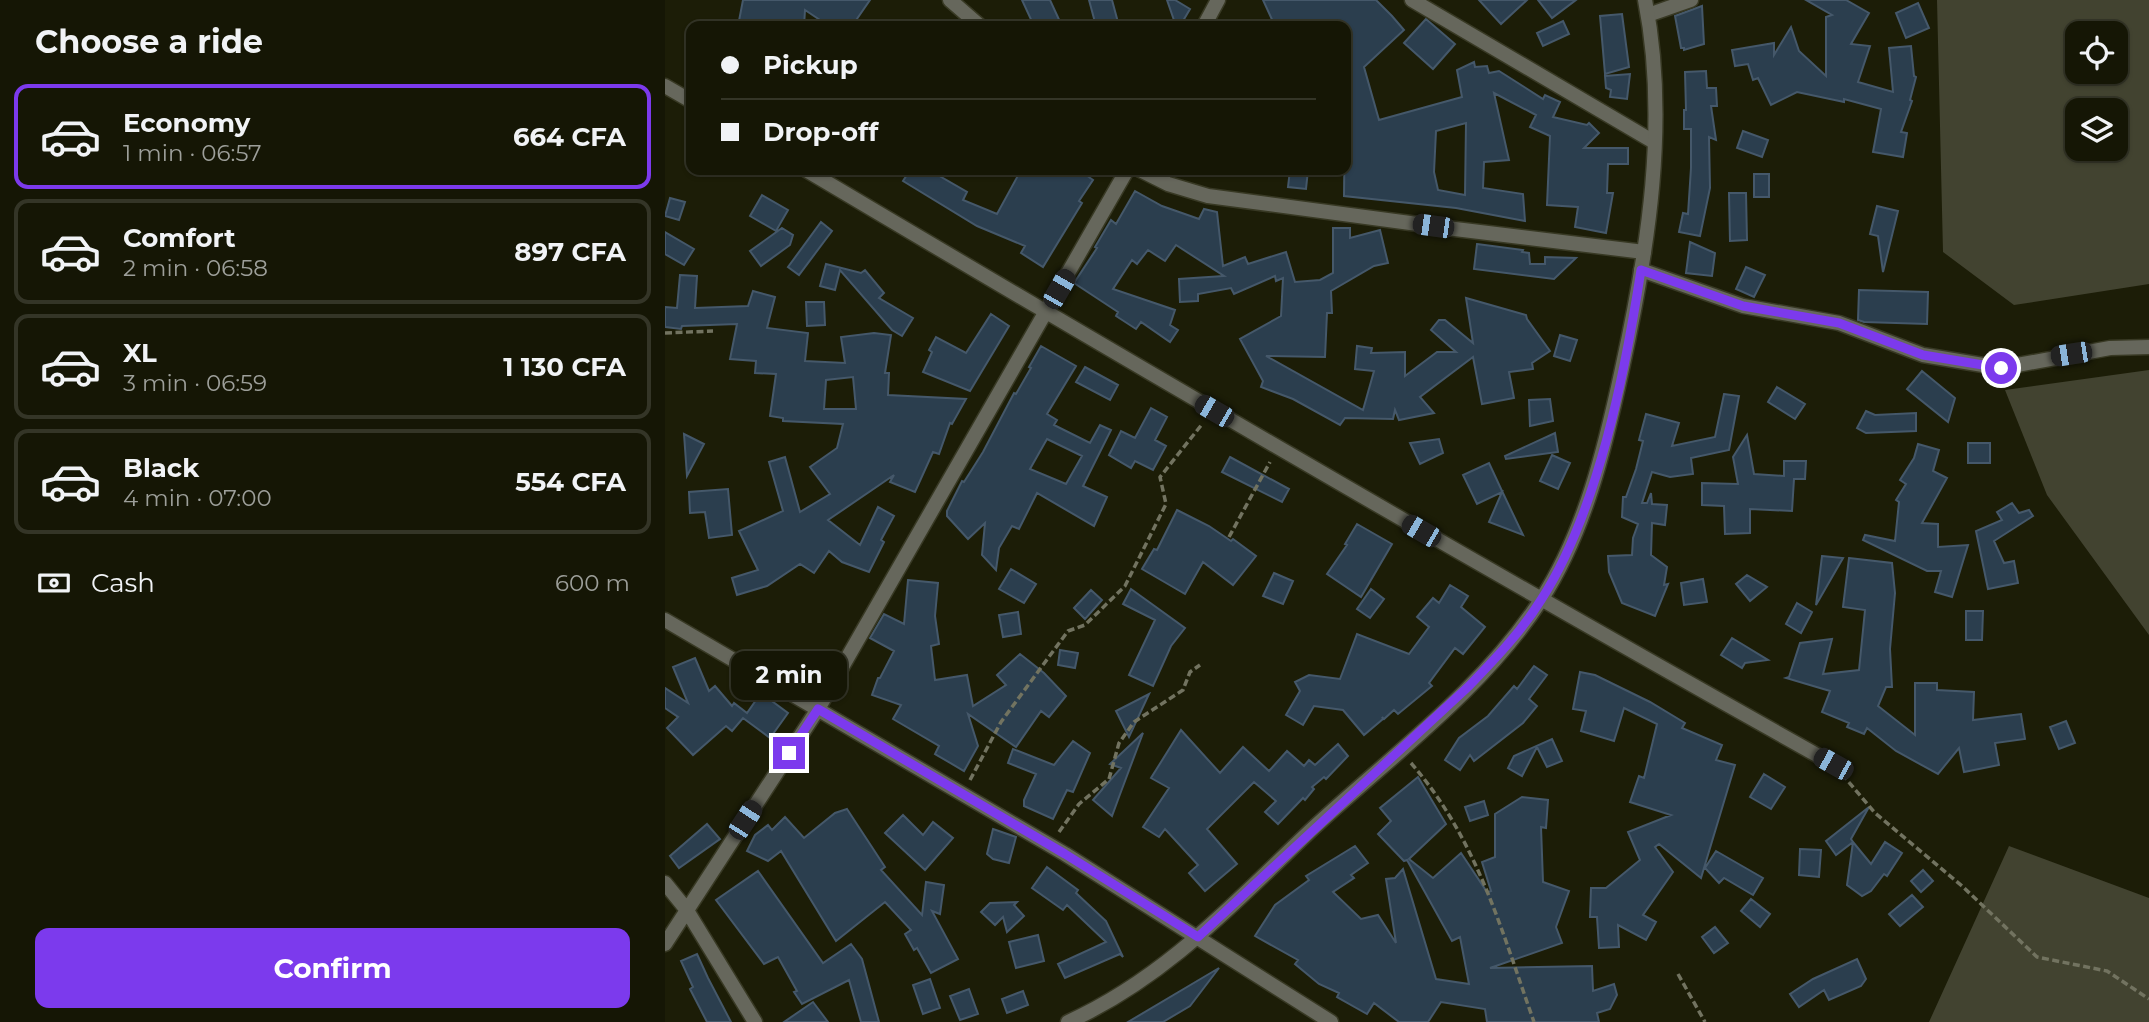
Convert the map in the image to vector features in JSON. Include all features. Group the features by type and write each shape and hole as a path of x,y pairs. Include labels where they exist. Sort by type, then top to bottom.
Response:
{"street":[{"path":"950,0 974,21"},
{"path":"1207,21 1218,0"},
{"path":"1412,0 1654,142"},
{"path":"1068,1022 1104,1006 1139,984 1198,937 1331,811 1400,751 1501,653 1541,601 1560,567 1584,511 1610,424 1641,270 1654,142 1654,82 1645,0"},
{"path":"1648,15 1691,0"},
{"path":"665,86 686,98"},
{"path":"814,175 1541,601 1833,764"},
{"path":"665,944 818,709 1124,175"},
{"path":"1150,175 1168,184 1209,196 1644,251"},
{"path":"1641,270 1743,306 1839,323 1923,355 2001,368 2111,348 2149,347"},
{"path":"665,620 1050,845 1331,1022"},
{"path":"665,883 686,909 755,1022"}],"path":[{"path":"665,333 713,331"},
{"path":"963,794 1001,722 1068,631 1085,625 1125,586 1166,503 1160,477 1214,411"},
{"path":"1229,537 1277,448"},
{"path":"1050,845 1079,804 1109,779 1119,743 1135,722 1183,690 1190,672 1200,665"},
{"path":"1400,751 1435,790 1477,864 1534,1022"},
{"path":"1833,764 1875,813 1962,886 2037,957 2107,971 2149,999"},
{"path":"1678,974 1705,1022"}],"green space":[{"path":"1937,0 2149,0 2149,284 2014,305 1943,252"},
{"path":"2149,370 2149,635 2047,495 2005,390"},
{"path":"2009,846 2149,898 2149,1022 1929,1022"}],"building":[{"path":"743,0 870,0 855,21 822,21 805,10 804,21 739,21"},
{"path":"1022,0 1050,0 1060,21 1032,21"},
{"path":"1089,0 1112,0 1118,21 1095,21"},
{"path":"1167,0 1175,0 1190,9 1183,21 1174,21"},
{"path":"1263,0 1376,0 1392,16 1404,30 1364,67 1379,120 1462,97 1457,70 1474,62 1475,67 1487,66 1489,73 1499,71 1543,99 1545,95 1560,102 1553,117 1587,125 1589,123 1599,133 1584,148 1628,148 1628,164 1608,164 1607,193 1613,193 1606,233 1575,227 1578,207 1547,205 1550,136 1530,127 1536,115 1494,93 1509,160 1484,162 1483,188 1523,194 1525,221 1456,208 1344,196 1344,175 1351,175 1351,21 1273,21","holes":["1466,123 1465,195 1438,190 1434,172 1436,131"]},
{"path":"1479,0 1527,0 1501,24"},
{"path":"1538,0 1576,0 1552,18"},
{"path":"1806,0 1846,0 1869,13 1851,44 1870,46 1858,82 1893,92 1889,48 1911,46 1916,77 1910,100 1912,101 1901,132 1907,133 1903,157 1873,152 1881,109 1844,99 1844,102 1797,92 1771,105 1758,78 1753,80 1748,64 1735,66 1732,50 1774,43 1774,55 1791,27 1799,51 1826,76 1826,17 1832,15"},
{"path":"1918,3 1929,28 1906,38 1896,13"},
{"path":"1702,6 1704,44 1684,50 1681,48 1675,16"},
{"path":"1622,14 1629,67 1605,74 1600,16"},
{"path":"1426,19 1455,44 1433,69 1404,43"},
{"path":"1563,21 1569,34 1543,46 1537,33"},
{"path":"1706,71 1707,88 1716,88 1717,106 1711,106 1716,140 1709,137 1710,188 1700,236 1679,232 1683,213 1688,214 1691,168 1691,129 1684,129 1685,72"},
{"path":"1630,74 1627,99 1610,97 1611,90 1606,88 1605,76"},
{"path":"1743,131 1768,140 1762,157 1737,148"},
{"path":"1754,174 1769,174 1769,197 1754,197"},
{"path":"907,175 938,175 967,192 963,200 997,214 1018,175 1086,175 1093,180 1043,267 1021,253 1025,246 977,226 903,181"},
{"path":"1289,175 1307,175 1306,189 1288,187"},
{"path":"1135,191 1162,206 1199,219 1204,209 1217,212 1223,266 1245,257 1248,264 1286,252 1295,282 1320,280 1333,273 1333,228 1350,228 1350,238 1380,230 1388,263 1374,266 1331,291 1332,313 1327,313 1325,357 1266,356 1363,410 1374,371 1355,369 1357,346 1372,348 1371,353 1405,352 1405,376 1437,352 1456,352 1431,330 1439,320 1445,320 1473,343 1466,298 1526,315 1550,351 1532,363 1533,369 1509,372 1514,398 1482,404 1473,357 1420,397 1434,413 1399,420 1395,410 1393,419 1345,418 1340,425 1293,399 1261,387 1263,381 1240,339 1281,316 1283,278 1276,281 1275,276 1234,294 1231,288 1198,294 1198,301 1180,302 1179,279 1224,276 1176,245 1165,261 1148,250 1137,264 1132,260 1113,289 1175,310 1170,325 1178,330 1170,342 1141,322 1136,329 1116,316 1118,312 1074,283 1097,248 1095,247 1111,220 1116,224"},
{"path":"1729,193 1746,193 1747,240 1730,241"},
{"path":"762,195 788,210 776,231 750,216"},
{"path":"670,198 685,202 679,220 665,216"},
{"path":"1877,206 1898,211 1883,272 1878,236 1870,234"},
{"path":"821,222 832,231 799,275 788,267"},
{"path":"782,228 793,235 790,245 761,266 750,251"},
{"path":"665,232 694,249 684,265 665,254"},
{"path":"1690,242 1715,253 1712,276 1686,273"},
{"path":"1477,244 1523,250 1522,252 1529,253 1530,264 1545,264 1545,257 1576,258 1554,279 1474,269"},
{"path":"826,264 861,273 865,270 884,293 879,298 913,318 902,336 892,330 840,270 835,290 820,286"},
{"path":"1746,267 1765,275 1754,297 1736,289"},
{"path":"680,275 697,276 695,308 748,306 753,291 775,297 767,328 808,333 805,361 845,363 841,337 874,333 891,335 885,373 889,373 888,395 966,399 952,424 950,423 939,454 933,452 915,492 890,482 894,475 828,520 860,545 878,507 894,516 869,572 842,562 829,551 814,573 800,564 767,586 737,595 732,578 758,570 739,531 783,511 769,462 785,457 800,512 830,494 810,467 837,448 843,424 783,421 783,418 770,416 776,374 755,373 756,361 730,359 737,324 682,326 681,329 665,327 665,307 677,308","holes":["853,377 856,409 824,409 826,380"]},
{"path":"1859,290 1928,292 1927,324 1858,320"},
{"path":"806,302 824,302 825,325 807,326"},
{"path":"991,314 1009,326 970,391 923,372 936,337 966,353"},
{"path":"1560,335 1577,340 1570,361 1554,356"},
{"path":"1041,346 1076,366 1047,414 1057,420 1054,425 1090,443 1100,425 1111,430 1083,486 1107,497 1094,526 1037,493 1019,529 1012,526 999,548 996,570 982,555 985,523 968,539 947,516 947,511 962,481 964,482 983,452 1014,393 1016,394 1031,368 1029,367","holes":["1047,439 1082,456 1066,484 1030,469"]},
{"path":"1085,367 1118,385 1110,400 1076,382"},
{"path":"1922,371 1955,398 1948,422 1907,389"},
{"path":"1777,387 1805,404 1795,419 1768,402"},
{"path":"1724,394 1739,396 1729,450 1691,458 1693,474 1670,477 1652,472 1642,503 1647,503 1651,493 1652,504 1667,505 1665,525 1652,523 1651,555 1667,567 1664,585 1668,584 1655,616 1622,603 1609,572 1608,556 1632,555 1633,538 1638,524 1622,517 1623,497 1626,497 1636,469 1643,441 1639,440 1646,414 1679,423 1672,446 1715,437"},
{"path":"1550,399 1553,421 1530,426 1529,400"},
{"path":"1151,408 1167,417 1155,440 1166,446 1153,470 1135,461 1131,468 1109,455 1121,431 1135,438"},
{"path":"1866,411 1875,415 1916,413 1916,431 1866,433 1857,428"},
{"path":"1555,433 1558,452 1506,459 1505,456"},
{"path":"684,434 704,444 687,476"},
{"path":"1747,435 1754,474 1784,476 1784,461 1806,461 1805,479 1794,479 1792,511 1750,509 1750,533 1725,534 1724,506 1702,505 1702,483 1738,484 1733,457"},
{"path":"1439,439 1443,453 1420,464 1410,443"},
{"path":"1968,443 1990,443 1990,463 1968,463"},
{"path":"1918,444 1939,450 1933,471 1947,478 1922,523 1938,524 1938,547 1968,545 1952,597 1935,592 1941,571 1927,571 1863,540 1865,535 1895,541 1899,502 1896,500 1906,484 1900,480 1914,458"},
{"path":"1552,455 1570,463 1558,489 1540,481"},
{"path":"1230,457 1289,489 1282,502 1222,472"},
{"path":"1489,463 1523,535 1489,522 1502,492 1477,504 1463,475"},
{"path":"728,489 732,535 709,538 705,512 690,513 689,492"},
{"path":"2012,503 2019,513 2029,510 2033,516 1994,541 2004,563 2014,561 2018,583 1988,589 1976,531 2002,520 1997,512"},
{"path":"1177,510 1231,541 1233,539 1256,556 1233,585 1203,562 1185,594 1142,569 1154,549 1157,550"},
{"path":"1357,524 1392,544 1361,597 1327,574 1347,545 1345,544"},
{"path":"1822,556 1843,558 1816,605"},
{"path":"1849,558 1892,563 1895,593 1890,649 1892,687 1886,687 1878,706 1915,735 1915,683 1937,683 1937,690 1974,692 1973,720 2021,714 2025,739 1995,743 1999,765 1964,772 1959,748 1938,774 1896,751 1867,728 1864,734 1847,727 1849,723 1822,712 1830,691 1786,678 1789,677 1800,643 1832,639 1823,674 1859,670 1865,610 1843,607"},
{"path":"1011,569 1036,584 1024,603 999,589"},
{"path":"1274,573 1293,581 1283,604 1263,596"},
{"path":"1747,575 1767,587 1750,601 1736,584"},
{"path":"1703,579 1707,602 1684,605 1681,583"},
{"path":"908,580 938,583 935,616 939,644 931,646 935,680 967,675 973,706 1006,685 997,675 1020,654 1044,673 1066,696 1049,717 1041,711 1016,747 968,714 978,746 964,771 935,754 939,746 893,719 901,705 872,695 878,678 894,651 870,638 884,614 904,624"},
{"path":"1450,585 1468,596 1461,607 1485,627 1463,654 1455,648 1429,683 1432,686 1398,714 1394,710 1384,719 1382,717 1383,719 1364,735 1343,710 1314,706 1303,725 1286,715 1300,691 1295,682 1309,675 1340,679 1357,634 1409,654 1429,627 1417,617 1433,598 1439,603"},
{"path":"1131,589 1185,628 1171,646 1153,686 1129,675 1155,620 1123,604"},
{"path":"1371,589 1384,599 1370,618 1357,609"},
{"path":"1091,590 1102,600 1085,619 1074,608"},
{"path":"1797,603 1812,612 1801,633 1786,624"},
{"path":"1966,611 1983,611 1982,640 1966,640"},
{"path":"1018,612 1021,634 1003,637 999,615"},
{"path":"1732,638 1768,660 1745,663 1742,668 1721,655"},
{"path":"1060,650 1078,653 1075,668 1058,665"},
{"path":"695,658 709,691 715,686 732,706 734,703 747,713 761,693 788,713 770,738 743,718 732,731 726,726 693,755 667,728 678,717 665,708 665,688 688,703 673,667"},
{"path":"1534,666 1547,675 1529,699 1537,706 1523,723 1474,761 1470,755 1460,770 1445,760 1459,738 1488,716 1514,686 1517,689"},
{"path":"1580,672 1595,675 1650,702 1685,723 1682,728 1722,745 1716,760 1735,765 1701,878 1659,844 1655,847 1673,872 1643,915 1656,922 1646,940 1618,925 1619,947 1599,948 1597,917 1590,917 1591,888 1606,888 1640,860 1628,832 1671,815 1630,802 1639,776 1644,778 1657,724 1624,708 1614,741 1581,731 1586,711 1573,709"},
{"path":"1149,694 1129,737 1116,711"},
{"path":"2066,721 2075,743 2059,749 2050,727"},
{"path":"1181,730 1220,773 1243,747 1269,771 1287,751 1304,766 1309,760 1315,765 1338,744 1348,756 1326,779 1324,777 1312,787 1314,789 1305,800 1303,798 1278,824 1265,812 1276,801 1254,782 1207,829 1237,864 1205,891 1189,873 1198,865 1165,829 1159,837 1143,827 1169,788 1151,778"},
{"path":"1143,733 1112,816 1093,800 1121,768 1110,764"},
{"path":"1552,739 1562,761 1547,767 1537,747 1522,776 1508,768 1514,756"},
{"path":"1073,741 1090,753 1073,792 1067,790 1053,819 1024,806 1024,800 1036,774 1008,763 1013,749 1054,765"},
{"path":"1764,774 1785,787 1771,809 1750,797"},
{"path":"1418,777 1446,824 1409,859 1433,878 1461,853 1487,892 1491,891 1482,862 1495,857 1495,814 1522,797 1548,800 1546,828 1541,827 1543,882 1569,891 1556,927 1562,943 1490,968 1592,966 1593,991 1614,984 1617,995 1610,1009 1597,1013 1599,1022 1487,1022 1485,1009 1441,1002 1428,1022 1399,1022 1374,1003 1367,1014 1337,997 1339,993 1319,984 1295,964 1298,960 1255,936 1275,905 1309,880 1306,876 1355,846 1368,863 1351,875 1354,878 1333,892 1361,919 1378,915 1396,943 1386,879 1395,878 1403,869 1436,979 1469,984 1460,937 1452,941 1407,860 1404,861 1378,834 1391,821 1380,808"},
{"path":"1484,801 1488,815 1470,821 1465,807"},
{"path":"1869,807 1851,839 1853,842 1836,855 1826,841"},
{"path":"847,809 885,867 881,870 922,915 926,882 944,885 940,914 932,911 958,959 931,973 917,948 914,950 905,934 911,930 885,902 836,941 781,851 768,861 747,851 755,835 768,825 772,830 785,817 804,838 835,813"},
{"path":"903,815 923,835 933,822 953,838 925,870 885,833"},
{"path":"707,824 720,839 679,868 670,856"},
{"path":"993,829 1016,837 1009,863 993,859 987,854"},
{"path":"1853,842 1871,864 1885,842 1902,853 1887,876 1884,874 1871,891 1862,896 1847,885"},
{"path":"1800,849 1821,850 1819,877 1799,875"},
{"path":"1716,851 1763,878 1753,895 1724,878 1719,883 1705,868"},
{"path":"1047,867 1078,890 1076,893 1106,921 1123,957 1120,954 1065,978 1058,964 1106,942 1067,905 1063,910 1032,888"},
{"path":"1923,870 1933,881 1921,892 1911,881"},
{"path":"758,871 823,963 851,944 862,959 879,1022 861,1022 849,980 802,1004 778,957 764,964 716,900"},
{"path":"1912,895 1923,907 1900,926 1889,914"},
{"path":"1751,899 1770,914 1760,927 1741,911"},
{"path":"1017,902 1014,905 1024,916 1007,932 1003,917 995,925 981,912 990,903"},
{"path":"1715,927 1728,943 1714,953 1702,937"},
{"path":"1038,935 1044,961 1016,968 1009,942"},
{"path":"697,954 731,1022 707,1022 690,989 693,987 681,961"},
{"path":"1857,959 1866,979 1861,986 1829,1000 1824,990 1799,1007 1790,994 1813,979"},
{"path":"1219,968 1190,1006 1163,1022 1128,1022"},
{"path":"930,979 940,1008 923,1014 913,985"},
{"path":"969,989 978,1014 960,1020 950,996"},
{"path":"1023,991 1028,1005 1007,1013 1002,999"},
{"path":"813,1002 828,1022 784,1022"}],"route":[{"path":"789,753 818,709 1065,854 1198,937 1469,686 1501,653 1541,601 1560,567 1584,511 1610,424 1641,270 1743,306 1839,323 1923,355 2001,368"}]}
